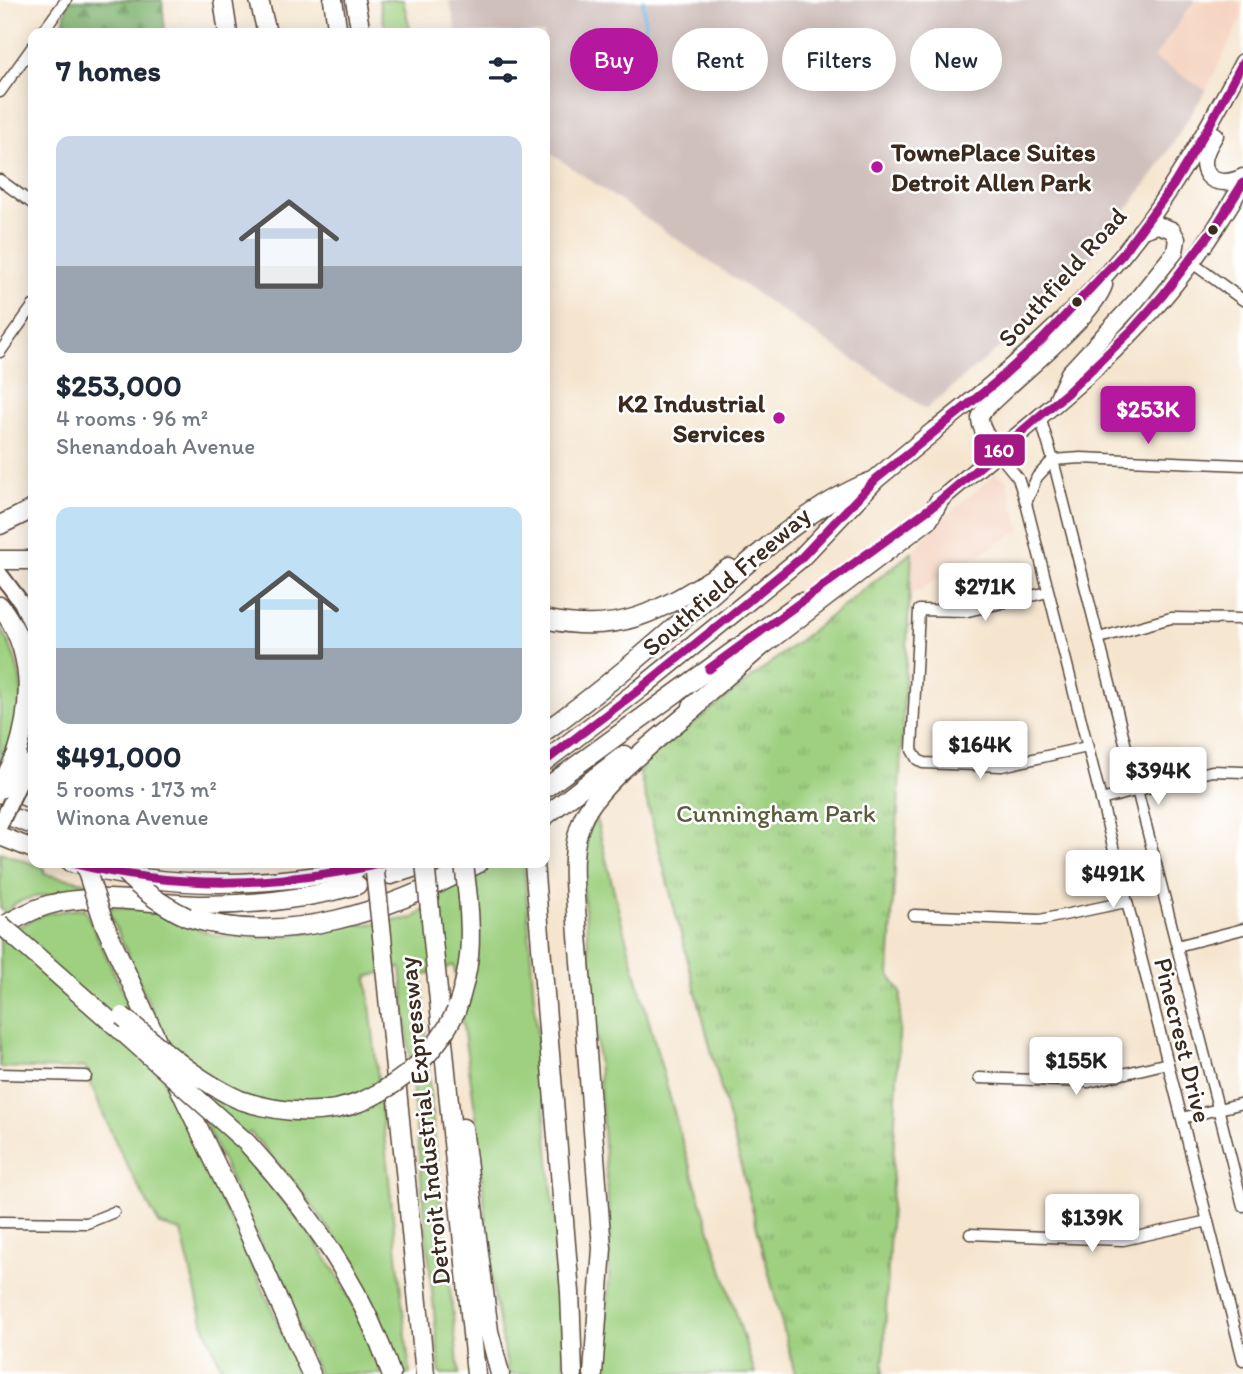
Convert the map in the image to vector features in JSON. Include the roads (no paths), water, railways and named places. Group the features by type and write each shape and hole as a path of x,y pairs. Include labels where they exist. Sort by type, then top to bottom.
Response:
{"highway":[{"path":"223,0 226,28"},
{"path":"259,0 266,28"},
{"path":"333,0 337,28"},
{"path":"355,2 362,28"},
{"name":"Southfield Road","path":"934,431 1022,359 1109,270 1174,184 1243,62"},
{"path":"1243,83 1210,143 1204,160 1205,170 1216,181 1233,182 1243,177"},
{"path":"593,1374 602,1248 574,886 575,848 582,821 596,798 611,781 762,646 929,519 939,501 1054,406 1147,316 1191,262 1243,183"},
{"path":"1054,406 1069,373 1134,303 1175,252 1177,239 1172,230 1158,225 1140,231"},
{"path":"997,452 981,424 980,418 985,407 1040,361 1083,318 1102,290 1109,270"},
{"name":"Southfield Freeway","path":"550,757 641,688 800,559 876,479 934,431"},
{"path":"550,727 663,638 760,552 843,493 876,479"},
{"name":"Southfield Freeway","path":"550,785 939,501"},
{"path":"0,525 28,511"},
{"path":"550,621 586,626 627,621 652,613 752,554 760,552"},
{"path":"1,570 28,562"},
{"path":"0,606 15,629 27,666 28,685"},
{"path":"550,812 627,752 702,699"},
{"path":"28,712 27,756 0,787 28,798"},
{"path":"0,813 28,823"},
{"path":"0,836 28,847"},
{"path":"86,868 104,923 138,1002 245,1225 311,1374"},
{"path":"90,868 120,876 232,884 364,870"},
{"path":"121,868 142,891 187,917 209,924 254,930 316,924 354,915 415,894 469,868"},
{"path":"384,880 414,868"},
{"name":"Detroit Industrial Expressway","path":"427,868 475,1374"},
{"path":"35,954 64,972 192,1073 224,1093 262,1107 283,1111 347,1107 381,1093 404,1079 431,1052 449,1027 466,982 470,963 471,923 465,868"},
{"path":"534,868 570,1292 573,1374"},
{"path":"364,870 295,898 244,904 200,905 72,900 48,905 0,926 247,1143 279,1178 324,1238 368,1316 391,1374"},
{"name":"Detroit Industrial Expressway","path":"364,870 384,880 380,926 425,1374"},
{"path":"445,1070 461,1109 489,1331 500,1374"}],"main road":[{"path":"1,570 28,617"},
{"path":"0,825 27,756"}],"street":[{"path":"46,28 66,0"},
{"path":"0,92 28,53"},
{"path":"0,180 28,200"},
{"path":"1191,262 1243,300"},
{"path":"0,352 28,313"},
{"name":"Pinecrest Drive","path":"1040,417 1054,460 1243,1206"},
{"name":"Pinecrest Drive","path":"997,452 1018,478 1026,503 1243,1360"},
{"path":"1026,503 1037,477 1054,460 1081,458 1243,465"},
{"path":"1048,592 968,611 919,610 914,755 923,763 1002,766 1087,747"},
{"path":"1098,638 1171,618 1243,619"},
{"path":"1101,800 1212,771 1243,772"},
{"path":"914,915 1040,920 1126,902"},
{"path":"1177,946 1243,929"},
{"path":"979,1078 1089,1082 1168,1063"},
{"path":"0,1074 86,1076"},
{"path":"1182,1118 1243,1103"},
{"path":"0,1222 74,1224 99,1219 114,1212"},
{"path":"970,1234 1123,1240 1208,1221"}],"waterway":[{"path":"643,0 645,28"}],"place":[{"name":"TownePlace Suites Detroit Allen Park","path":"877,167"},
{"name":"K2 Industrial Services","path":"779,418"}],"park label":[{"name":"Cunningham Park","path":"776,813"}]}
